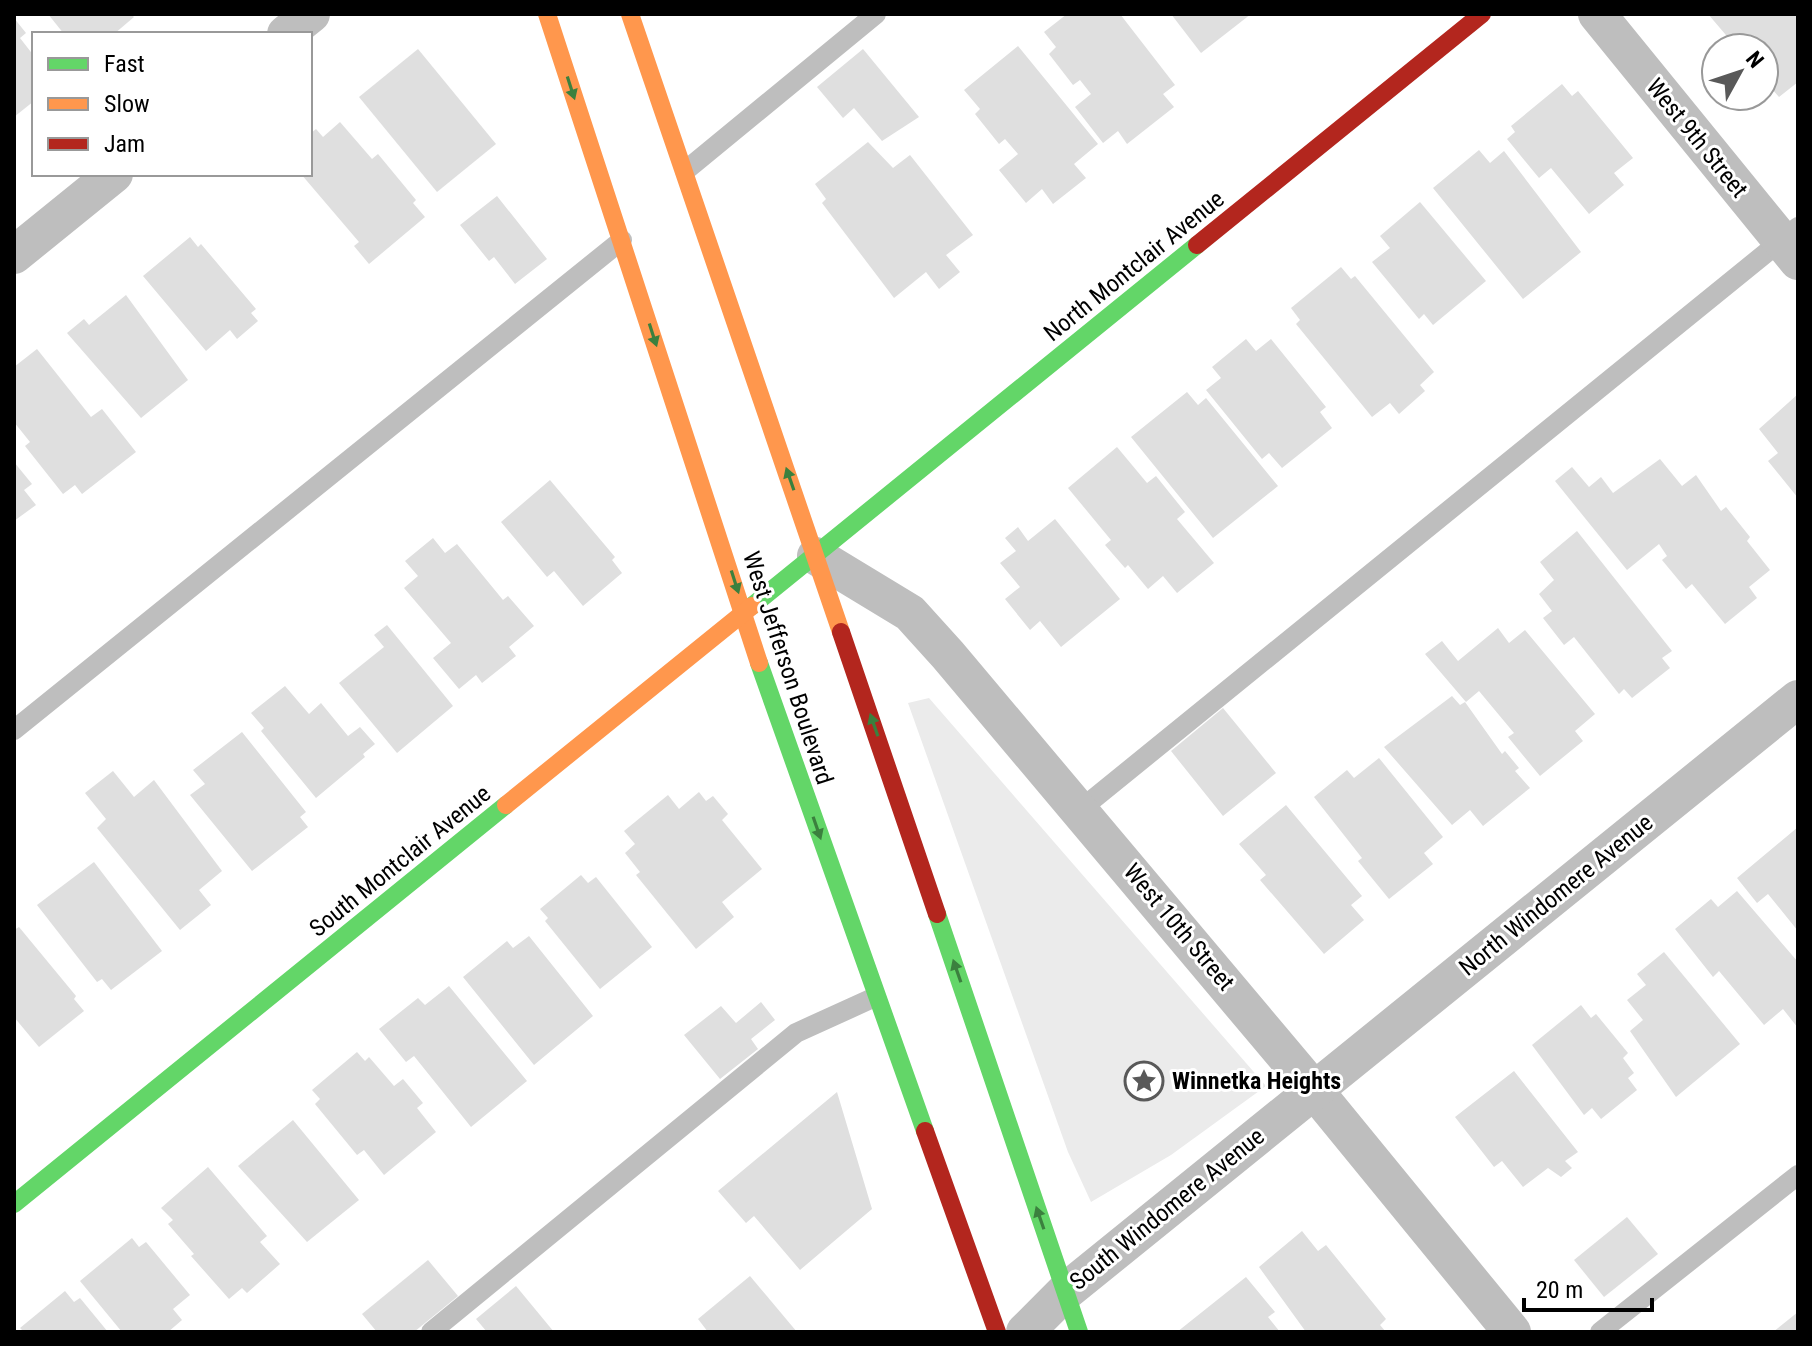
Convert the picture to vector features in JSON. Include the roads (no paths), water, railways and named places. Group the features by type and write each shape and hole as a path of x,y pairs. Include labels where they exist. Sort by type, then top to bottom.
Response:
{"main road":[{"name":"West Jefferson Boulevard","path":"547,14 744,612 875,997 997,1332"},
{"path":"630,14 1079,1332"},
{"name":"North Montclair Avenue","path":"816,556 1482,14"},
{"name":"South Montclair Avenue","path":"14,1204 816,556"}],"street":[{"path":"288,32 311,14"},
{"name":"West 9th Street","path":"1597,14 1792,243"},
{"path":"14,255 112,176"},
{"name":"West 10th Street","path":"816,556 910,613 1081,809 1512,1332"},
{"name":"North Windomere Avenue","path":"1314,1090 1798,699"},
{"name":"South Windomere Avenue","path":"1025,1332 1065,1292 1314,1090"}],"lane":[{"path":"685,171 876,14"},
{"path":"14,730 622,240"},
{"path":"1081,809 1792,243"},
{"path":"431,1332 796,1033 875,997"},
{"path":"1600,1332 1798,1175"}],"place":[{"name":"Winnetka Heights","path":"1144,1081"}]}
